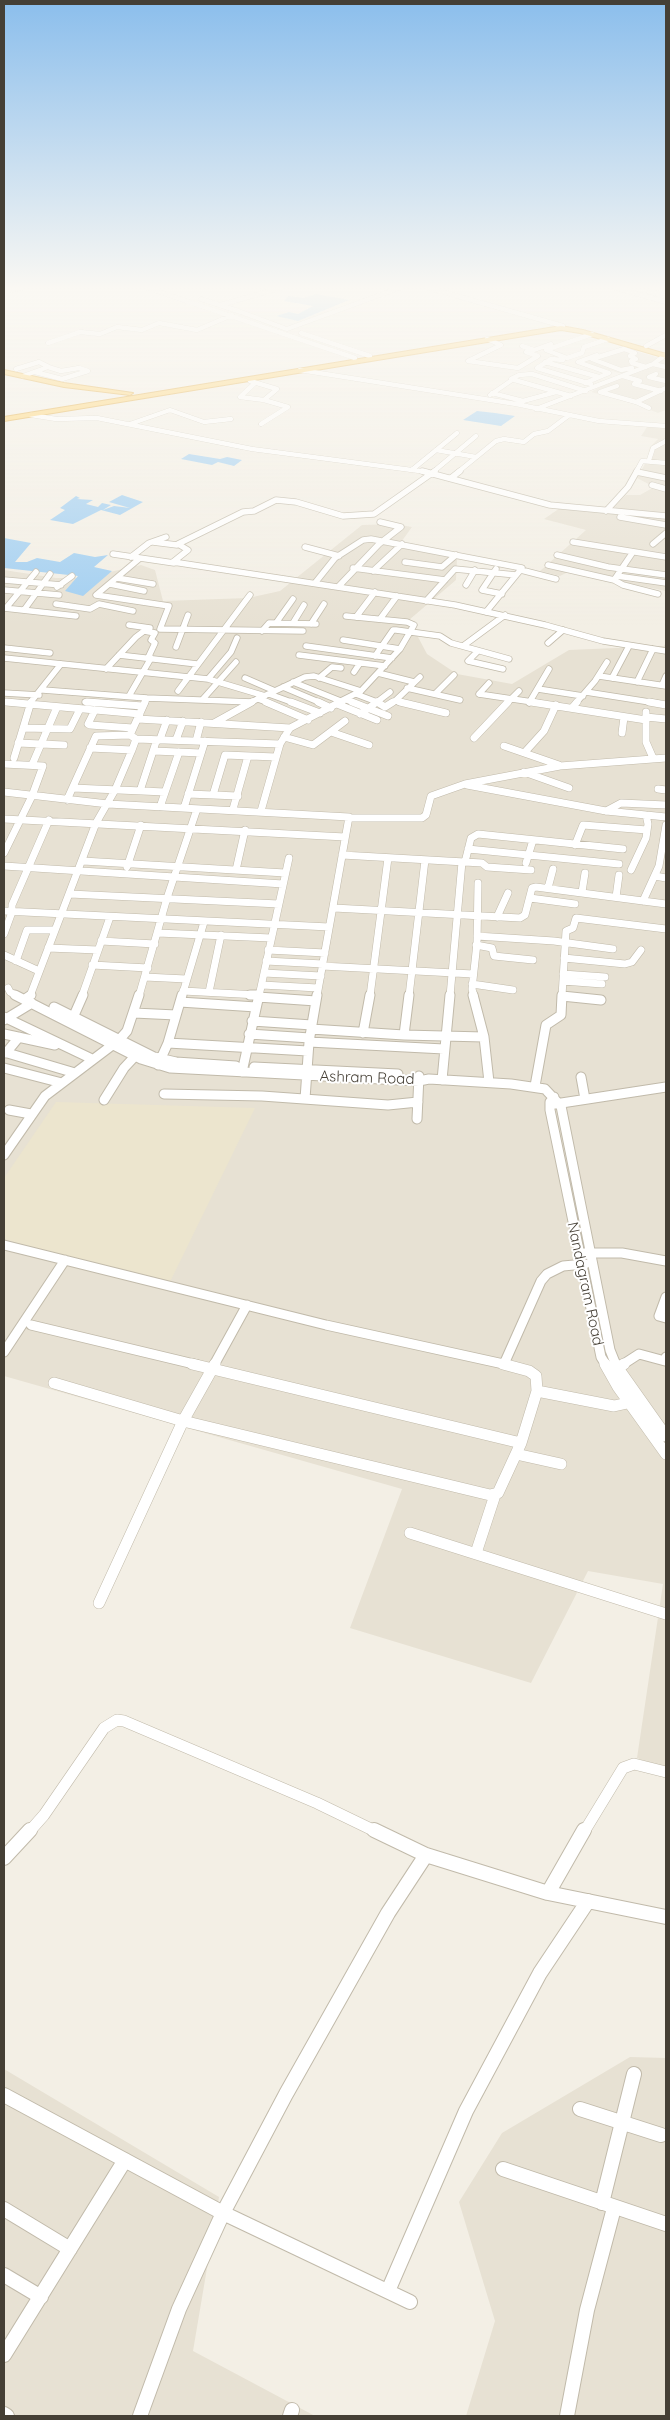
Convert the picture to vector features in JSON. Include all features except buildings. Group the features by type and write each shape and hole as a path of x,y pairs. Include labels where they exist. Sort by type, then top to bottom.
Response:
{"highway":[{"path":"4,419 101,401"}],"street":[{"path":"261,424 288,407 267,401"},
{"path":"494,401 608,422 666,426"},
{"path":"536,409 558,401"},
{"path":"632,401 649,408"},
{"path":"130,424 169,410 204,422 231,418"},
{"path":"31,414 56,419 94,418 252,449 432,473 504,494 666,525"},
{"path":"451,478 496,441 504,439 524,442 534,434 548,431 568,416"},
{"path":"413,470 456,433"},
{"path":"177,545 243,512 254,511 276,500 296,502 343,516 356,517 374,514 432,473 476,436"},
{"path":"649,460 653,448 666,441"},
{"path":"436,450 476,457"},
{"path":"606,511 628,487 642,461 649,460 666,463"},
{"path":"637,472 666,478"},
{"path":"652,485 666,489"},
{"path":"563,506 666,516"},
{"path":"338,587 353,568 384,540 401,528 380,522"},
{"path":"653,544 666,533"},
{"path":"131,557 153,542 166,537"},
{"path":"315,583 325,569 339,556 363,540 384,540 477,558 520,567 521,570 556,579"},
{"path":"153,542 177,545 188,550 174,560 174,563"},
{"path":"573,542 666,558"},
{"path":"373,571 402,544"},
{"path":"305,547 339,556"},
{"path":"414,552 419,548"},
{"path":"424,565 437,551"},
{"path":"616,578 633,552"},
{"path":"113,554 426,601 505,615 629,646 666,651"},
{"path":"405,562 445,566 456,555"},
{"path":"557,555 622,569 666,575"},
{"path":"395,574 410,557"},
{"path":"139,558 96,595 106,599 170,607 160,629"},
{"path":"466,569 477,558"},
{"path":"501,563 482,590 502,594"},
{"path":"548,565 616,578 666,583"},
{"path":"424,577 432,566"},
{"path":"353,568 445,580"},
{"path":"426,601 455,569 516,576"},
{"path":"466,585 475,570"},
{"path":"486,612 521,570"},
{"path":"5,608 36,572"},
{"path":"24,610 50,574"},
{"path":"50,594 72,576"},
{"path":"4,585 8,578 61,584"},
{"path":"117,578 153,584"},
{"path":"616,578 623,585 658,594"},
{"path":"110,584 144,590"},
{"path":"4,590 58,595"},
{"path":"101,591 146,599 148,600 146,603"},
{"path":"356,617 374,592"},
{"path":"178,691 250,595"},
{"path":"380,619 397,596"},
{"path":"276,623 294,599"},
{"path":"56,604 84,609 92,609 99,604 133,611"},
{"path":"262,631 268,623 313,624 324,604"},
{"path":"293,623 304,605"},
{"path":"5,608 76,616"},
{"path":"68,622 84,609"},
{"path":"176,647 188,615"},
{"path":"463,646 505,615"},
{"path":"4,702 95,710 167,720 290,728 358,692 392,658 414,627 412,623 346,616"},
{"path":"129,696 150,658 155,643 151,639 155,633 130,624"},
{"path":"106,669 146,629 303,631"},
{"path":"375,656 393,630 440,636 451,643 509,659"},
{"path":"548,643 562,630"},
{"path":"208,679 231,652 237,638"},
{"path":"343,640 400,648"},
{"path":"293,662 307,645 392,658"},
{"path":"612,678 629,646"},
{"path":"4,648 50,653"},
{"path":"478,650 468,661 503,669"},
{"path":"637,682 653,650"},
{"path":"120,655 197,664"},
{"path":"299,655 384,666"},
{"path":"4,658 208,679 267,695 320,713"},
{"path":"202,700 236,662"},
{"path":"572,708 585,694 606,662"},
{"path":"354,672 360,663"},
{"path":"14,758 30,703 41,692 61,664"},
{"path":"319,678 332,667 341,668"},
{"path":"530,703 549,669"},
{"path":"378,674 414,682"},
{"path":"435,694 454,675"},
{"path":"214,723 304,676 319,678 358,692 385,707 395,701 420,677"},
{"path":"598,676 664,685 666,676"},
{"path":"245,678 275,691"},
{"path":"293,682 360,714 377,720"},
{"path":"489,683 479,694 624,717 646,716 666,719"},
{"path":"283,687 339,703 369,708 388,716"},
{"path":"407,688 460,700"},
{"path":"538,689 666,705"},
{"path":"474,738 519,690"},
{"path":"4,693 41,692 147,698 255,701 308,720"},
{"path":"360,714 390,692"},
{"path":"92,1059 5,1019 29,999 54,930 79,872 96,823 115,790 132,750 133,728 147,698"},
{"path":"395,701 446,713"},
{"path":"85,702 143,706"},
{"path":"524,752 544,730 556,705"},
{"path":"32,765 57,707"},
{"path":"22,728 71,729 80,709"},
{"path":"95,710 89,725 133,728"},
{"path":"646,716 646,742 653,758"},
{"path":"622,733 624,717"},
{"path":"140,791 156,742 160,740 167,720"},
{"path":"176,740 183,721"},
{"path":"284,737 313,745 344,721"},
{"path":"196,741 201,722"},
{"path":"259,743 264,726"},
{"path":"261,811 280,744 290,728"},
{"path":"331,732 369,745"},
{"path":"67,800 96,736 280,744"},
{"path":"184,808 206,741"},
{"path":"18,743 64,745"},
{"path":"504,746 560,766"},
{"path":"90,748 132,750"},
{"path":"154,751 201,753"},
{"path":"160,807 179,752"},
{"path":"213,795 224,756 276,757"},
{"path":"233,809 248,756"},
{"path":"4,792 108,804 233,809 345,816 350,818 422,818 426,815 430,796 465,784 560,766 666,758"},
{"path":"4,764 43,766 22,820 4,853"},
{"path":"524,772 568,788"},
{"path":"465,784 512,795 606,811 666,817"},
{"path":"73,788 165,792"},
{"path":"658,789 666,790"},
{"path":"188,794 238,796"},
{"path":"606,811 621,803 666,805"},
{"path":"4,1155 45,1096 116,1042 127,1031 148,968 167,898 197,809"},
{"path":"630,814 631,828"},
{"path":"631,870 646,838 646,816"},
{"path":"305,1099 310,1033 334,908 345,836 350,818"},
{"path":"4,819 345,836"},
{"path":"4,934 8,912 48,820"},
{"path":"124,875 142,825"},
{"path":"575,844 583,825 647,830"},
{"path":"642,901 663,865 666,825"},
{"path":"236,870 245,830"},
{"path":"623,849 474,835 464,862 451,973 442,1080 535,1086 545,1089 554,1101 585,1099 666,1087"},
{"path":"526,863 533,840"},
{"path":"468,850 619,864"},
{"path":"342,855 482,863 487,867 531,870"},
{"path":"242,1069 289,858"},
{"path":"363,1033 375,969 388,858"},
{"path":"404,1035 425,860"},
{"path":"83,861 286,873"},
{"path":"4,866 283,884"},
{"path":"548,888 553,869"},
{"path":"582,892 585,873"},
{"path":"616,897 619,875"},
{"path":"656,876 666,878"},
{"path":"478,883 477,936 472,995 484,1037 489,1082"},
{"path":"334,908 523,917 534,887 666,904"},
{"path":"497,917 508,893"},
{"path":"70,894 279,904"},
{"path":"530,898 575,904"},
{"path":"8,912 329,927"},
{"path":"72,1020 110,918"},
{"path":"535,1086 546,1025 561,1015 566,931 573,928 576,918 639,923 666,929"},
{"path":"160,1062 168,1043 204,922"},
{"path":"16,961 28,930 54,930"},
{"path":"158,933 271,938"},
{"path":"209,992 221,936"},
{"path":"477,936 565,942 613,949"},
{"path":"101,942 155,944"},
{"path":"476,945 492,948 494,956 533,960"},
{"path":"48,948 98,950"},
{"path":"268,950 325,953"},
{"path":"564,958 625,964 632,962 642,950"},
{"path":"4,955 40,971"},
{"path":"266,961 473,974"},
{"path":"92,965 148,968"},
{"path":"264,973 321,976"},
{"path":"145,977 186,979"},
{"path":"563,977 604,981"},
{"path":"262,984 318,988"},
{"path":"472,984 513,990"},
{"name":"Ashram Road","path":"6,987 16,989 29,999 138,1054 160,1062 242,1069 442,1080"},
{"path":"183,991 316,1000"},
{"path":"562,996 601,1000"},
{"path":"180,1002 256,1007"},
{"path":"134,1013 176,1015"},
{"path":"252,1021 310,1033 444,1049"},
{"path":"249,1034 363,1033 484,1037"},
{"path":"4,1034 66,1048"},
{"path":"19,1037 5,1053 75,1073"},
{"path":"168,1043 308,1051"},
{"path":"104,1100 124,1068 138,1054"},
{"path":"4,1068 62,1083"},
{"path":"581,1077 585,1099"},
{"path":"417,1119 419,1078"},
{"path":"164,1094 305,1099 388,1105 418,1102"},
{"name":"Nandagram Road","path":"554,1101 575,1176 610,1350 617,1368 666,1436"},
{"name":"Nandagram Road","path":"554,1101 563,1176 601,1357 629,1403 666,1454"},
{"path":"9,1110 31,1114"},
{"path":"563,1176 575,1176"},
{"path":"4,1245 326,1325 529,1371 536,1376 537,1391 516,1454 495,1495 476,1553"},
{"path":"579,1253 622,1253 666,1261"},
{"path":"4,1352 65,1260"},
{"path":"504,1364 547,1274 563,1266 592,1264"},
{"path":"666,1297 659,1316 666,1318"},
{"path":"99,1603 183,1421 247,1305"},
{"path":"31,1325 211,1370 520,1443"},
{"path":"617,1368 638,1354 665,1361 666,1357"},
{"path":"54,1383 183,1421 495,1495"},
{"path":"537,1391 614,1406 640,1401"},
{"path":"516,1454 561,1464"},
{"path":"410,1533 666,1614"},
{"path":"4,1858 44,1814 104,1728 116,1720 124,1721 317,1803 426,1856 548,1893 666,1917"},
{"path":"548,1893 603,1798 623,1768 628,1765 640,1765 666,1772"},
{"path":"140,2416 179,2309 223,2213 286,2094 388,1913 426,1856"},
{"path":"388,2291 466,2111 540,1973 588,1901"},
{"path":"567,2416 622,2123 634,2074"},
{"path":"4,2095 223,2213 410,2302"},
{"path":"580,2109 661,2135"},
{"path":"6,2348 41,2297 125,2160"},
{"path":"503,2169 666,2224"},
{"path":"4,2209 70,2249"},
{"path":"4,2275 41,2297"}],"shaded area":[{"path":"623,401 666,401 666,410 658,413"},
{"path":"649,424 666,426 666,591 570,571 560,576 540,571 586,530 544,519 560,508 608,512 626,495 640,495 654,487 637,478 646,462 650,447 658,439 641,436"},
{"path":"395,524 412,527 399,545 448,555 457,560 456,580 409,620 427,654 457,674 512,684 569,650 664,646 666,642 666,1770 637,1758 663,1584 588,1571 531,1683 350,1628 402,1489 4,1376 4,570 56,578 83,578 141,565 155,570 163,601 248,598 280,591 362,525"},
{"path":"56,1102 255,1108 168,1286 4,1239 4,1178"},
{"path":"630,2057 666,2058 666,2416 466,2416 495,2321 459,2202 502,2133"},
{"path":"4,2069 219,2197 193,2351 315,2416 4,2416"}],"water":[{"path":"477,411 515,416 501,426 463,420"},
{"path":"189,454 242,460 234,466 218,462 212,465 181,459"},
{"path":"122,495 143,502 120,515 101,510 73,524 50,520 65,510 60,508 76,496 80,498 77,499 93,500 86,504 98,507 102,503 111,505 103,510 114,506 130,508 109,502"},
{"path":"4,538 31,543 15,562 27,562 37,558 60,562 74,553 95,557 108,555 94,567 112,571 83,596 65,591 78,576 4,568"}]}
